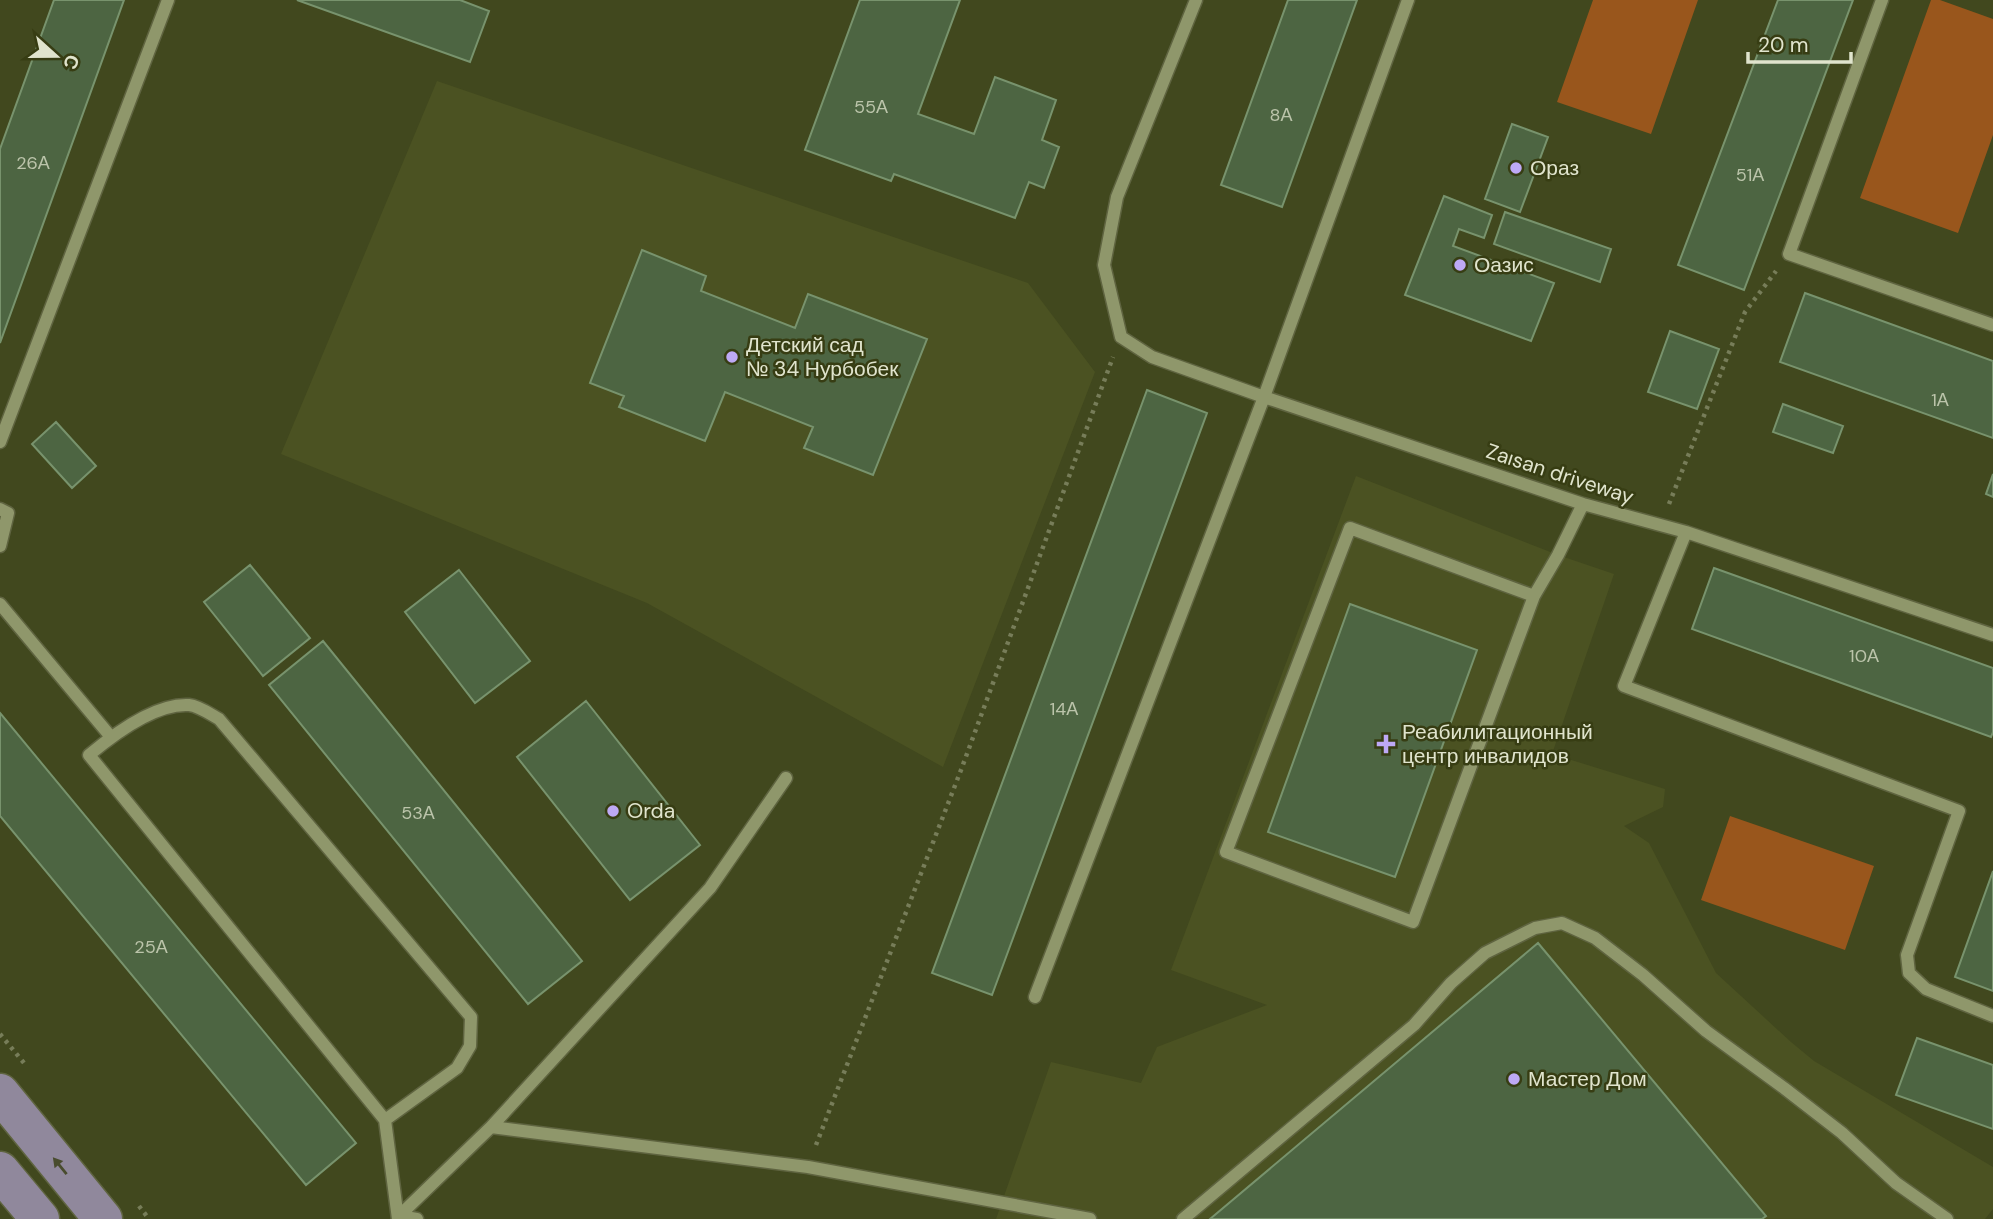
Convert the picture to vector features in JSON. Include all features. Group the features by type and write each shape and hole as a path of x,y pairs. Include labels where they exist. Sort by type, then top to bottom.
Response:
{"main road":[{"path":"0,1093 103,1219"},
{"path":"0,1171 40,1219"}],"street":[{"path":"0,442 168,0"},
{"path":"1121,337 1104,265 1116,197 1196,0"},
{"path":"1035,997 1264,397 1408,0"},
{"path":"1882,0 1789,254 1993,325"},
{"name":"Zaısan driveway","path":"1121,337 1152,357 1264,397 1583,504 1686,532 1993,635"},
{"path":"1534,596 1350,528 1226,852 1413,922 1534,596 1583,504"},
{"path":"0,509 8,513 0,546"},
{"path":"1686,532 1624,686 1959,811 1907,955 1909,973 1926,989 1993,1016"},
{"path":"0,604 111,737"},
{"path":"385,1120 457,1068 470,1046 471,1017 219,719 192,705 166,706 111,737 89,755 385,1120 398,1217"},
{"path":"398,1217 491,1127 710,888 786,778"},
{"path":"1183,1219 1414,1025 1451,983 1485,953 1535,929 1562,923 1605,945 1706,1031 1784,1087 1842,1133 1896,1183 1947,1219"},
{"path":"491,1127 808,1167 1090,1219"},
{"path":"398,1217 417,1219"}],"path":[{"path":"1660,526 1745,312 1789,254"},
{"path":"808,1167 961,770 1121,337"}],"shaded area":[{"path":"1593,0 1698,0 1651,134 1557,102"},
{"path":"1931,0 1940,0 1993,19 1993,135 1958,233 1860,198"},
{"path":"437,81 1028,283 1095,372 943,767 647,603 281,454"},
{"path":"1356,476 1558,555 1614,574 1552,754 1665,789 1663,807 1624,826 1649,843 1716,973 1814,1061 1993,1167 1993,1209 1985,1219 996,1219 1051,1062 1141,1083 1157,1047 1267,1005 1171,970"},
{"path":"1730,816 1874,866 1845,950 1701,900"}],"building":[{"path":"54,0 124,0 0,343 0,149"},
{"path":"297,0 460,0 489,11 470,62"},
{"path":"860,0 960,0 918,114 974,134 995,77 1056,100 1042,140 1059,147 1044,188 1029,182 1015,218 894,174 891,181 805,150"},
{"path":"1288,0 1357,0 1282,207 1221,185"},
{"path":"1778,0 1853,0 1744,290 1678,265"},
{"name":"Ораз","path":"1512,124 1548,137 1520,212 1485,199"},
{"name":"Оазис","path":"1444,196 1492,215 1484,238 1459,229 1453,246 1554,283 1531,341 1405,295"},
{"path":"1505,212 1611,249 1600,282 1494,244"},
{"path":"642,250 706,276 701,291 795,328 808,294 927,339 873,475 804,448 813,427 725,392 705,441 619,407 624,396 590,383"},
{"path":"1805,293 1993,361 1993,438 1780,362"},
{"path":"1670,331 1719,349 1697,409 1648,392"},
{"path":"1147,390 1207,413 992,995 932,973"},
{"path":"1783,404 1843,426 1833,453 1773,432"},
{"path":"56,422 96,466 72,488 32,444"},
{"path":"1993,474 1993,497 1986,494"},
{"path":"250,565 310,638 263,676 204,602"},
{"path":"1714,568 1993,668 1991,737 1692,629"},
{"path":"459,570 530,661 475,703 405,612"},
{"name":"Реабилитационный центр инвалидов","path":"1350,604 1477,650 1395,877 1268,832"},
{"path":"323,641 582,961 528,1004 269,685"},
{"path":"586,701 700,845 630,900 517,757"},
{"path":"0,713 356,1143 306,1185 0,816"},
{"path":"1993,871 1993,991 1955,977"},
{"name":"Мастер Дом","path":"1538,943 1766,1216 1762,1219 1210,1219"},
{"path":"1917,1038 1993,1065 1993,1129 1896,1095"}],"place":[{"name":"Ораз","path":"1516,168"},
{"name":"Оазис","path":"1460,265"},
{"name":"Детский сад № 34 Нурбобек","path":"732,357"},
{"name":"Реабилитационный центр инвалидов","path":"1386,744"},
{"name":"Orda","path":"613,811"},
{"name":"Мастер Дом","path":"1514,1079"}]}
